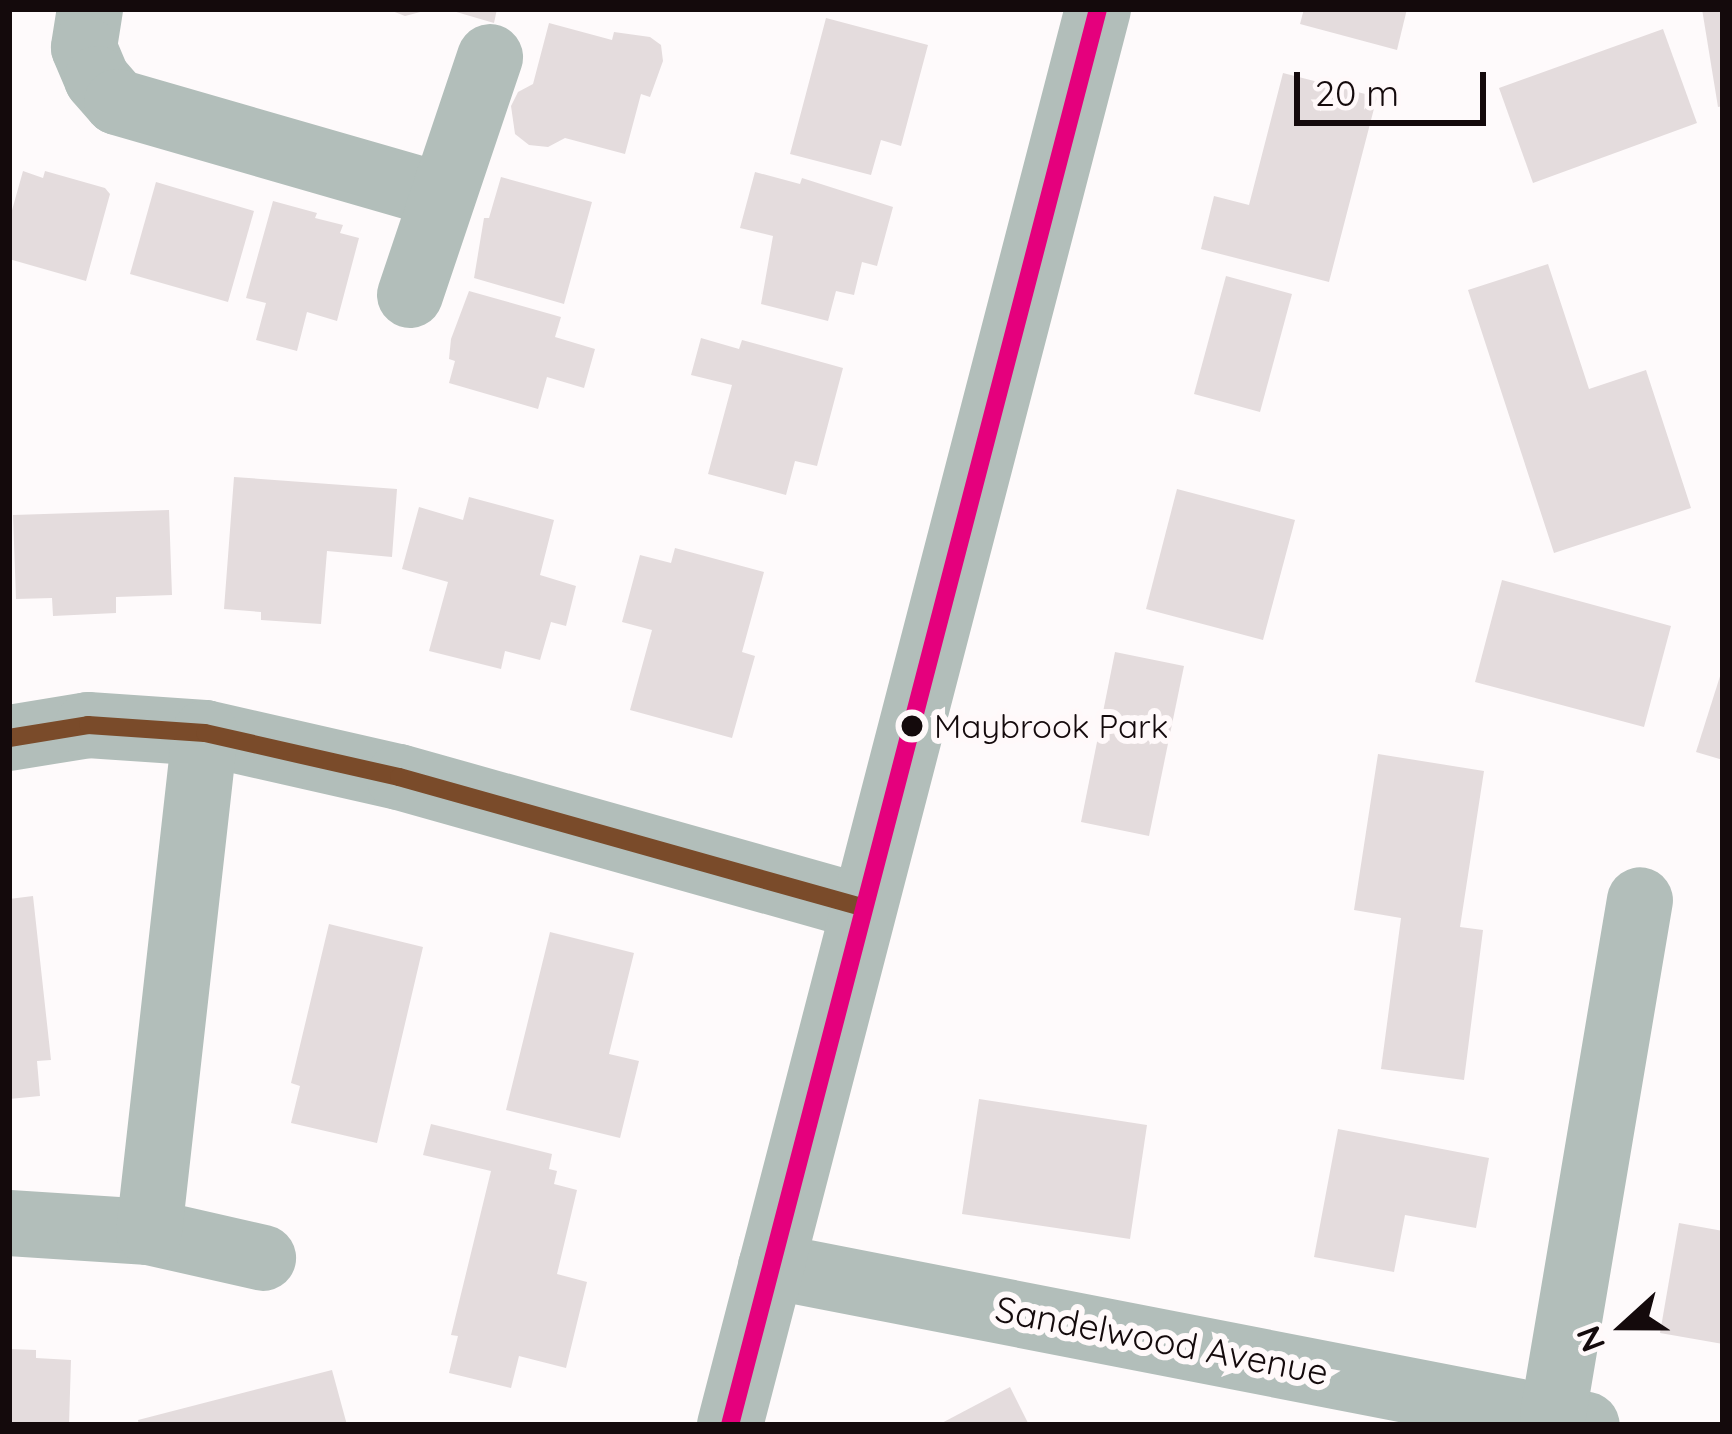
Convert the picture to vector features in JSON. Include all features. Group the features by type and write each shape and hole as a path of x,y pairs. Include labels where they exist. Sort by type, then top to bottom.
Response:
{"street":[{"path":"90,9 84,48 97,79 117,102 443,196"},
{"path":"730,1425 1097,9"},
{"path":"410,295 490,57"},
{"path":"9,738 88,725 205,734 399,776 863,907"},
{"path":"149,1232 205,734"},
{"name":"Sandelwood Avenue","path":"771,1266 1570,1420 1640,900"},
{"path":"9,1223 149,1232 262,1258"}],"building":[{"path":"387,9 432,9 405,16"},
{"path":"446,9 497,9 494,23"},
{"path":"1304,9 1407,9 1397,50 1300,24"},
{"path":"1702,9 1723,9 1723,106 1718,107"},
{"path":"826,18 928,45 901,146 881,140 871,175 790,154"},
{"path":"549,23 612,40 614,32 650,37 661,45 663,61 650,97 641,94 625,154 565,138 548,147 529,145 515,134 511,106 518,92 533,84"},
{"path":"1663,29 1697,123 1533,183 1499,88"},
{"path":"1283,73 1377,97 1329,282 1201,249 1214,196 1249,205"},
{"path":"23,171 43,178 45,171 105,188 110,194 86,281 9,259 9,221"},
{"path":"755,172 800,184 802,178 893,207 877,266 862,262 854,295 836,291 828,321 761,304 773,236 740,228"},
{"path":"501,177 592,202 564,304 474,278 484,218 489,218"},
{"path":"156,182 254,211 228,302 130,274"},
{"path":"273,201 317,213 315,218 343,225 340,233 359,238 337,321 307,312 297,351 256,340 266,303 246,298"},
{"path":"1548,264 1589,389 1646,370 1691,508 1554,553 1468,290"},
{"path":"1226,276 1292,294 1260,412 1194,394"},
{"path":"469,291 561,317 555,337 595,349 584,388 547,377 538,409 449,383 455,361 449,359 451,339"},
{"path":"701,338 739,349 742,340 843,368 817,466 795,461 786,495 708,474 732,385 691,375"},
{"path":"234,477 397,489 392,557 327,551 321,624 261,620 261,612 224,609"},
{"path":"1177,489 1295,520 1263,640 1146,609"},
{"path":"469,497 554,520 540,575 576,586 566,626 551,622 540,660 505,651 501,669 429,651 448,582 402,569 419,507 463,520"},
{"path":"169,510 172,595 116,597 116,613 53,616 52,598 16,599 13,515"},
{"path":"675,548 764,572 742,652 755,656 732,738 630,710 652,630 622,622 640,555 671,563"},
{"path":"1502,580 1671,626 1644,727 1475,682"},
{"path":"1115,652 1184,666 1149,836 1081,822"},
{"path":"1723,670 1723,760 1696,752"},
{"path":"1378,754 1484,771 1460,927 1483,930 1464,1080 1381,1069 1401,918 1354,910"},
{"path":"33,896 51,1060 37,1061 40,1096 9,1099 9,899"},
{"path":"329,924 423,947 377,1143 291,1123 300,1086 291,1083"},
{"path":"550,932 634,953 609,1054 639,1061 620,1138 506,1110"},
{"path":"979,1099 1147,1125 1130,1239 962,1214"},
{"path":"431,1124 552,1154 549,1169 557,1171 554,1184 577,1190 557,1274 587,1282 566,1368 519,1356 511,1388 449,1373 458,1336 451,1335 491,1171 423,1155"},
{"path":"1338,1129 1489,1158 1476,1228 1405,1215 1394,1272 1314,1257"},
{"path":"1679,1223 1723,1231 1723,1344 1660,1333"},
{"path":"9,1349 36,1350 36,1358 71,1360 69,1425 9,1425"},
{"path":"332,1370 347,1425 139,1425 138,1420"},
{"path":"1010,1387 1029,1425 938,1425"}],"transit line":[{"path":"730,1425 1098,9"},
{"path":"9,738 88,725 205,733 399,777 863,907"}],"place":[{"name":"Maybrook Park","path":"912,726"}]}
